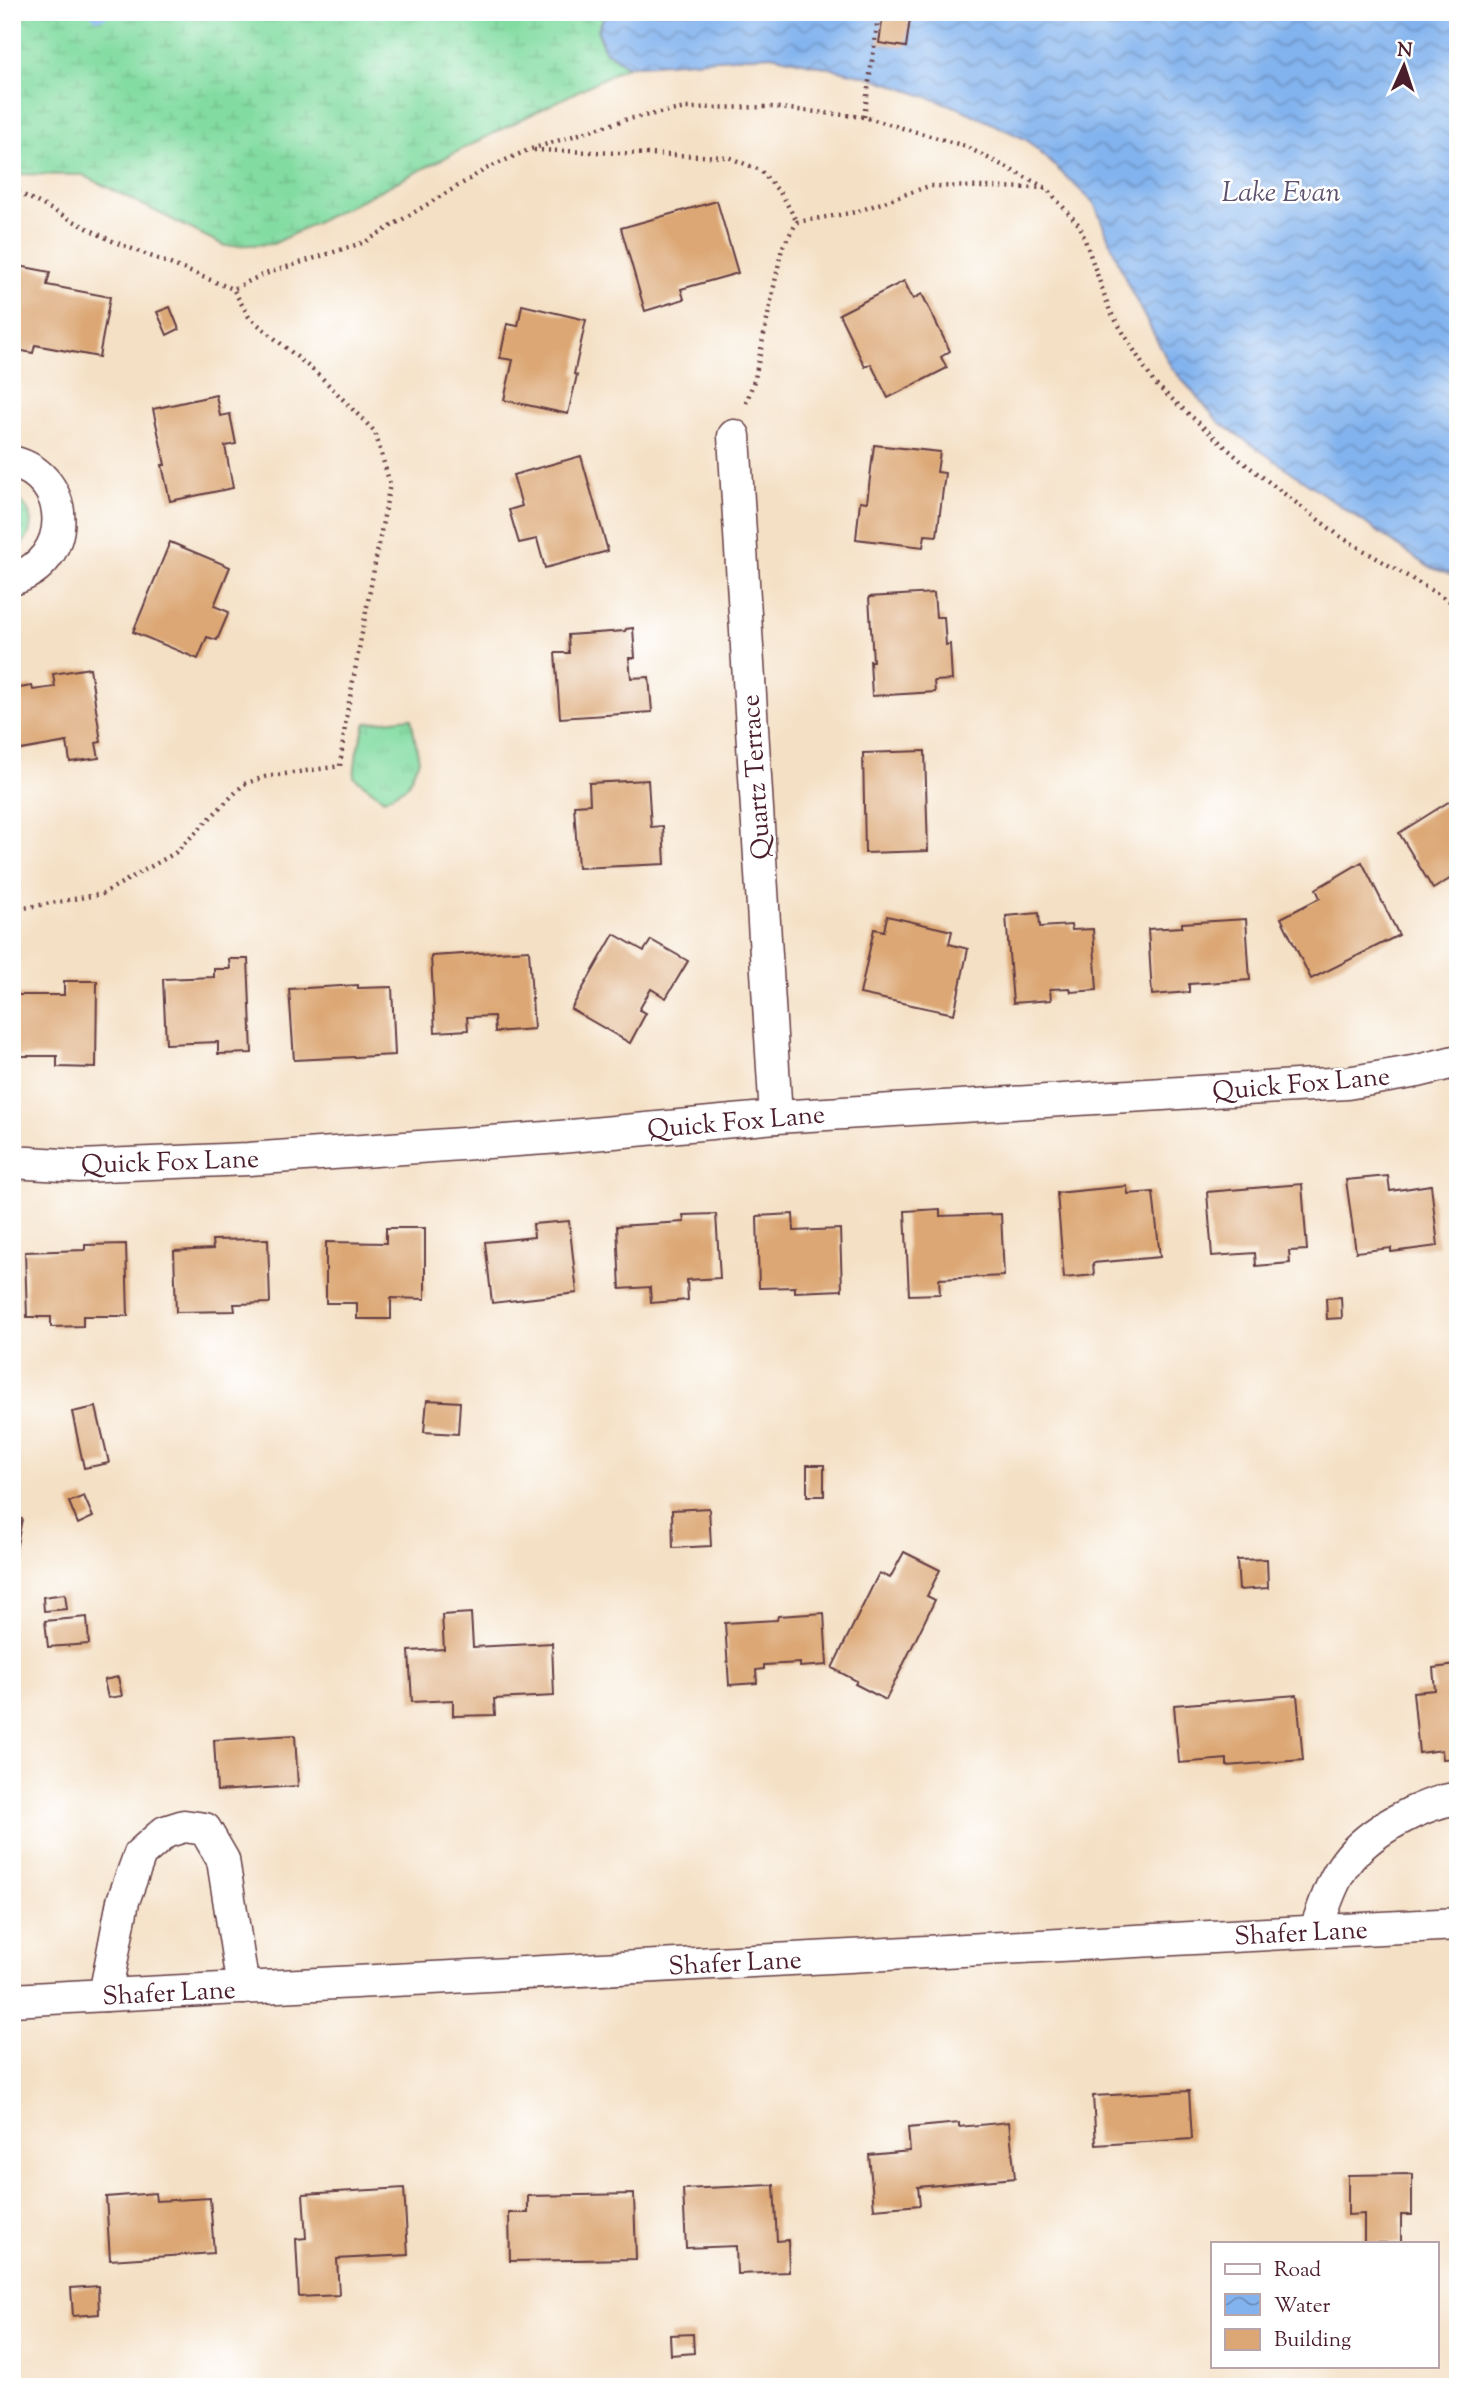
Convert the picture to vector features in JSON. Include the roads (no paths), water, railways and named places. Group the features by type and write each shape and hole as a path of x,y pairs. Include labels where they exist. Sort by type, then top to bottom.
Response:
{"street":[{"name":"Quartz Terrace","path":"734,436 776,1117"},
{"path":"12,462 37,474 52,492 59,515 57,539 45,560 27,575 12,579"},
{"name":"Quick Fox Lane","path":"12,1162 79,1166 248,1159 559,1137 776,1117 1348,1083 1458,1061"},
{"path":"1315,1931 1332,1884 1359,1848 1408,1814 1458,1798"},
{"path":"104,1996 123,1901 140,1854 165,1832 184,1826 205,1829 223,1860 243,1988"},
{"name":"Shafer Lane","path":"12,2000 1458,1924"}],"water":[{"name":"Lake Evan","path":"606,12 1458,12 1458,577 1429,567 1219,422 1171,367 1128,285 1094,203 1027,140 959,108 870,77 771,55 628,66 604,50 598,30"}],"waterway":[{"path":"96,12 104,12"}]}
